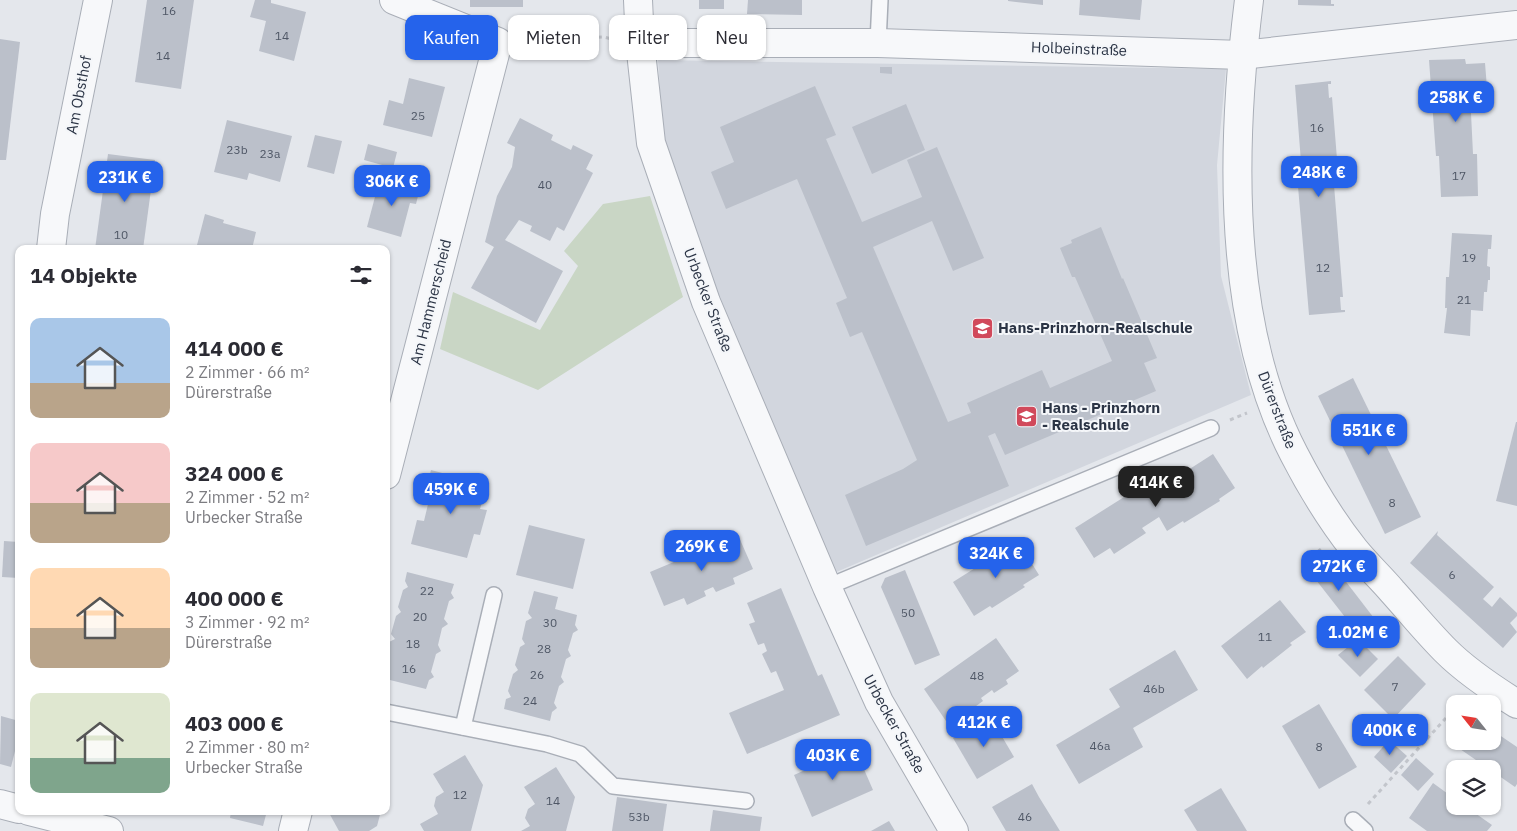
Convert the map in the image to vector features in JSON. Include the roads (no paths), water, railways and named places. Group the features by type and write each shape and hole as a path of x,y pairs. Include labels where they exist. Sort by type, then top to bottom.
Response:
{"street":[{"name":"Am Obsthof","path":"52,245 55,214 98,0"},
{"name":"Am Hammerscheid","path":"390,460 498,42 394,0"},
{"name":"Urbecker Straße","path":"638,0 639,15"},
{"name":"Dürerstraße","path":"1249,0 1242,55 1237,199 1247,306 1262,378 1293,453 1316,494 1354,549 1447,652 1478,678 1517,702"},
{"name":"Holbeinstraße","path":"687,42 878,43 1242,55 1517,25"},
{"name":"Urbecker Straße","path":"642,60 651,143 706,302 827,587 879,702 954,831"},
{"path":"0,804 15,808"},
{"path":"45,815 110,831"},
{"path":"292,831 297,815"}],"lane":[{"path":"878,43 880,0"},
{"path":"827,587 1211,428"},
{"path":"463,727 494,595"},
{"path":"390,713 547,744 580,754 613,786 746,801"},
{"path":"1353,820 1365,831"}],"place":[{"name":"Hans-Prinzhorn-Realschule","path":"982,328"},
{"name":"Hans - Prinzhorn - Realschule","path":"1026,417"}]}
